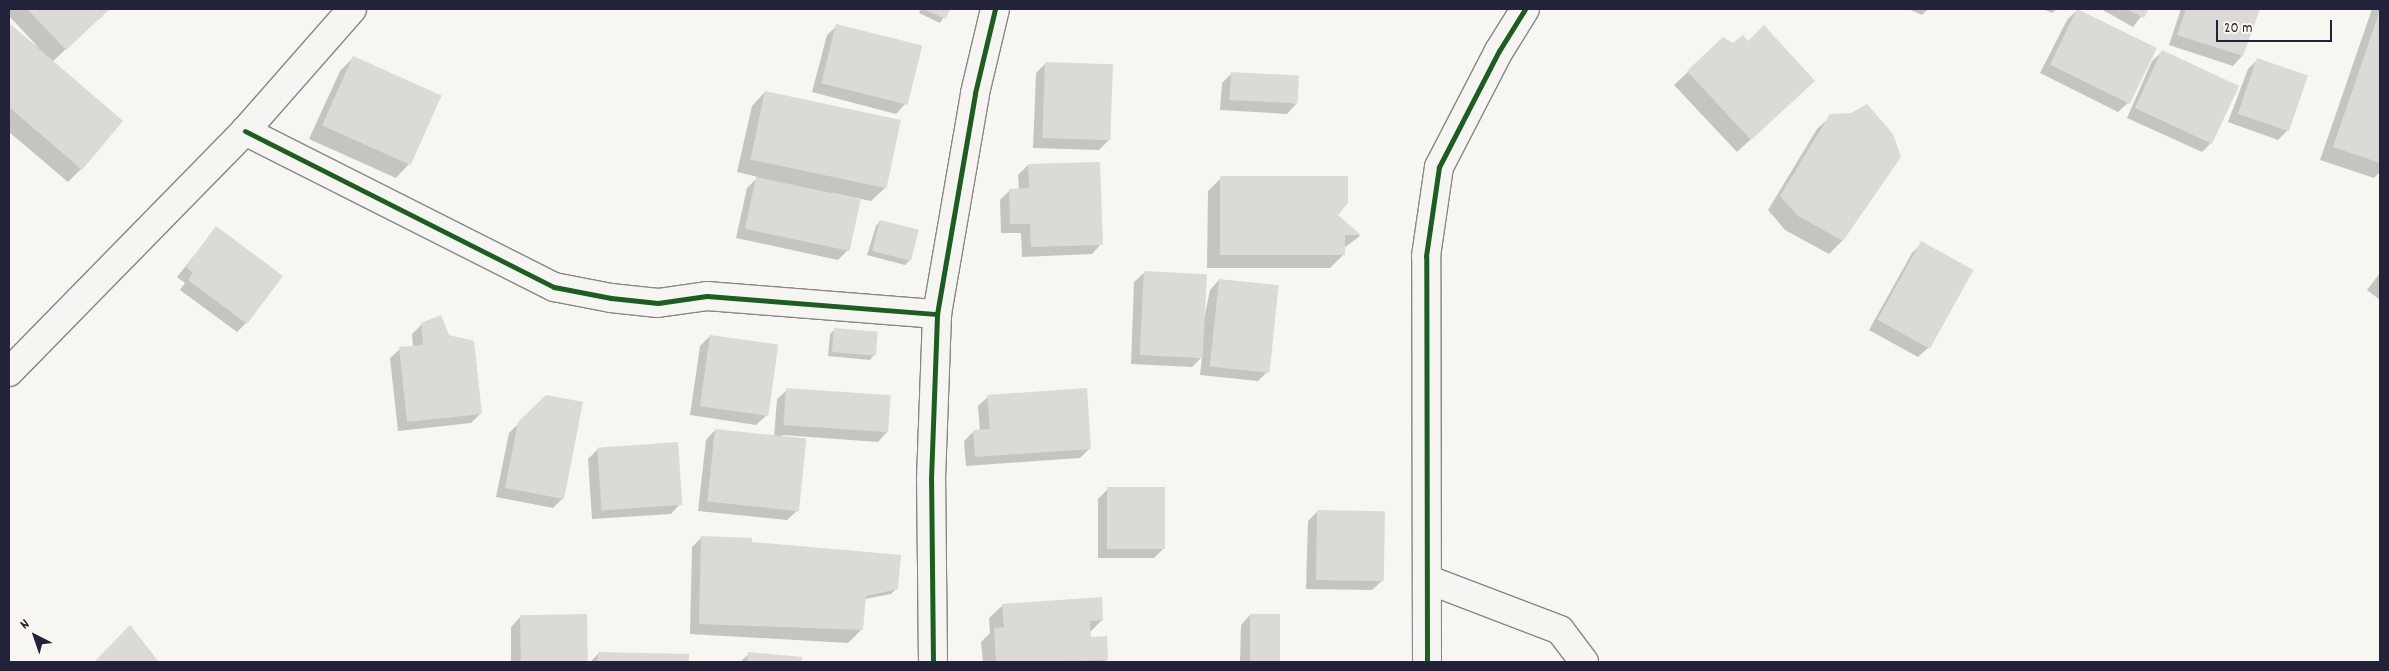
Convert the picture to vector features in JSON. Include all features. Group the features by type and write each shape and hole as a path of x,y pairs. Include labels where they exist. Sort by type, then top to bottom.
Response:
{"street":[{"path":"9,372 245,131 352,9"},
{"path":"933,662 930,479 936,314 975,92 995,9"},
{"path":"1428,662 1426,256 1439,167 1525,9"},
{"path":"245,131 554,287 611,298 658,303 706,296 936,314"},
{"path":"1429,580 1560,630 1584,662"}],"building":[{"path":"27,9 110,9 66,50"},
{"path":"923,9 950,9 946,19"},
{"path":"2077,9 2157,48 2130,104 2050,65"},
{"path":"2127,9 2149,9 2144,18"},
{"path":"2186,9 2260,9 2243,56 2177,35"},
{"path":"2380,10 2380,163 2333,147"},
{"path":"9,23 123,121 82,170 9,107"},
{"path":"836,24 922,46 908,105 821,83"},
{"path":"1764,25 1815,81 1751,140 1687,71 1723,37 1733,43 1743,35 1748,41"},
{"path":"2162,50 2239,86 2212,144 2135,108"},
{"path":"353,56 442,95 411,165 322,125"},
{"path":"2257,58 2308,76 2289,131 2238,114"},
{"path":"1045,62 1113,64 1110,140 1042,138"},
{"path":"1231,72 1299,76 1297,104 1230,100"},
{"path":"765,91 901,120 886,188 750,159"},
{"path":"1867,104 1893,134 1901,157 1843,241 1798,216 1780,196 1830,114 1851,113"},
{"path":"1100,162 1103,245 1031,247 1030,224 1010,224 1009,189 1029,188 1028,164"},
{"path":"1220,176 1348,176 1348,203 1338,215 1361,235 1345,235 1345,255 1220,255"},
{"path":"756,177 861,199 850,251 745,229"},
{"path":"880,220 919,230 911,261 872,251"},
{"path":"216,226 283,276 247,324 188,280 193,273 186,267"},
{"path":"1921,241 1973,270 1930,349 1877,320"},
{"path":"1144,271 1207,274 1203,358 1140,355"},
{"path":"1219,279 1279,285 1269,373 1210,367"},
{"path":"441,315 449,335 474,341 482,414 407,422 399,347 423,345 421,323"},
{"path":"834,328 878,332 876,356 832,352"},
{"path":"710,335 778,345 768,416 700,406"},
{"path":"786,388 891,395 888,432 783,425"},
{"path":"1087,388 1091,449 975,457 973,430 990,429 987,395"},
{"path":"546,395 583,402 564,499 505,488 518,422"},
{"path":"715,429 806,439 799,511 707,502"},
{"path":"678,442 682,505 602,510 597,448"},
{"path":"1107,487 1165,487 1165,549 1107,549"},
{"path":"1317,510 1385,511 1384,581 1316,580"},
{"path":"701,536 752,538 752,542 901,555 898,589 866,596 863,630 699,624"},
{"path":"1102,597 1103,620 1090,621 1091,637 1107,636 1108,660 996,662 994,628 1004,627 1002,604"},
{"path":"587,614 588,662 521,662 520,615"},
{"path":"1250,614 1280,614 1280,662 1250,662"},
{"path":"130,625 159,662 94,662"},
{"path":"598,652 689,654 689,662 598,662"},
{"path":"748,652 802,657 801,662 747,662"}],"cycle path":[{"path":"933,662 931,479 937,314 975,93 995,9"},
{"path":"1427,662 1426,256 1439,167 1499,51 1525,9"},
{"path":"245,131 554,287 611,298 658,303 707,296 937,314"}]}
